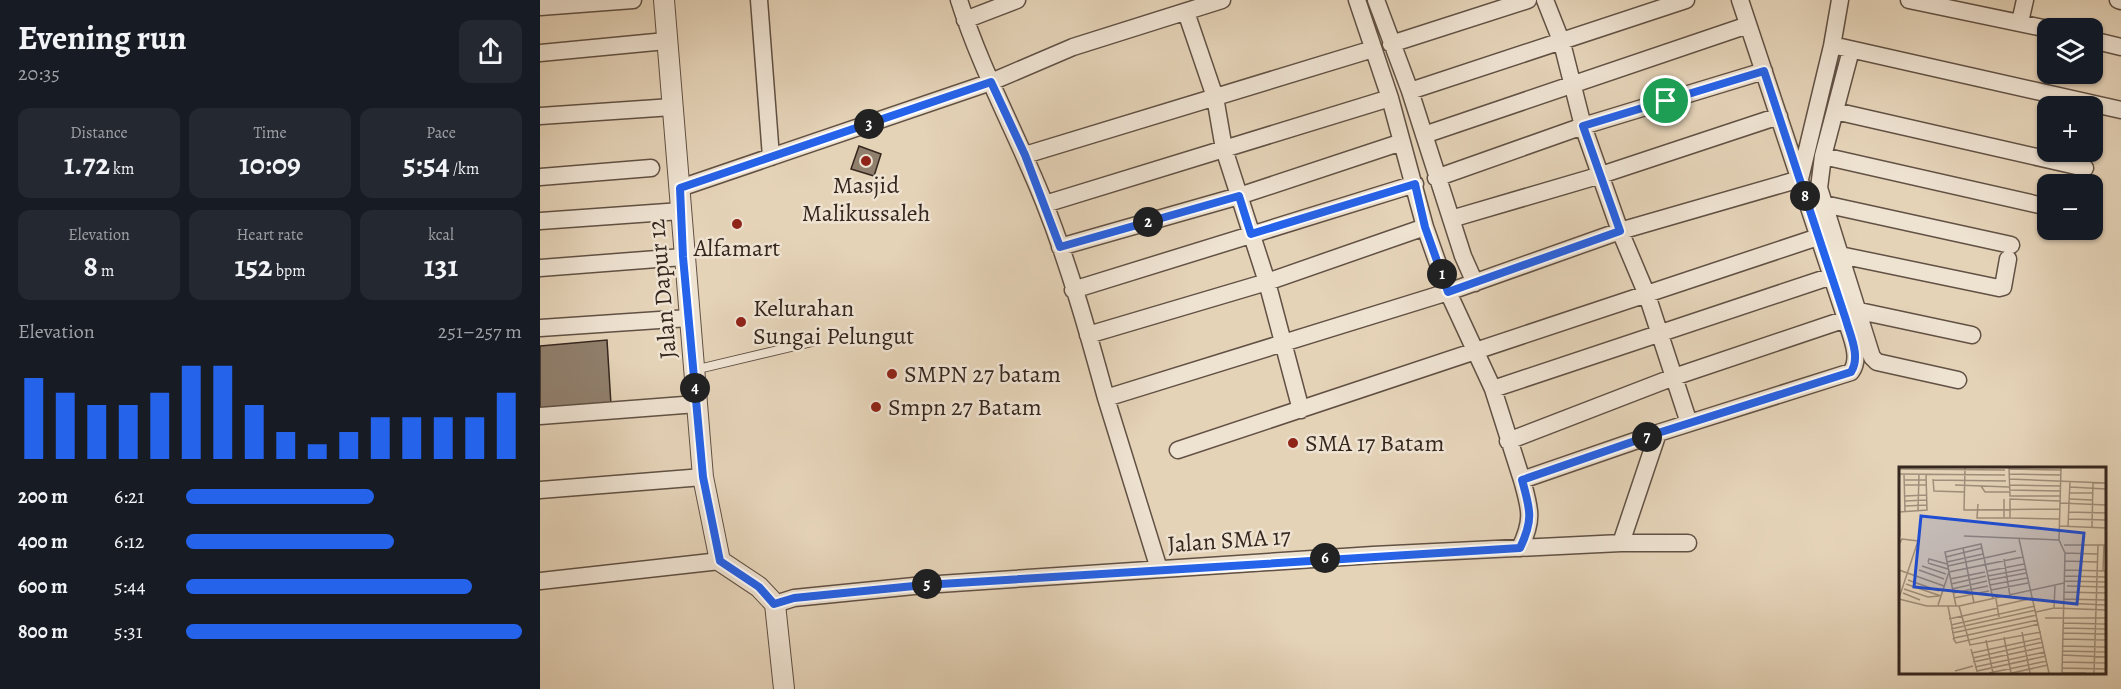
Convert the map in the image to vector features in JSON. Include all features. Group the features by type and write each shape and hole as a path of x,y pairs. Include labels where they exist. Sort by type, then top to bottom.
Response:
{"street":[{"path":"540,7 633,0"},
{"name":"Jalan Dapur 12","path":"664,0 680,188 683,257 703,477 720,561"},
{"path":"759,0 771,158"},
{"path":"959,0 991,82 1045,204 1088,335 1159,569"},
{"path":"965,20 1017,0"},
{"path":"680,188 991,82 1073,47 1222,0"},
{"path":"1357,0 1390,98 1425,227 1448,292 1492,389 1522,480 1531,512 1530,527 1520,548"},
{"path":"1376,0 1410,91 1436,178 1475,282"},
{"path":"1391,44 1528,0"},
{"path":"1545,0 1562,43 1583,126 1620,231 1647,295 1689,423"},
{"path":"1410,91 1562,43 1686,0"},
{"path":"1522,480 1658,433 1851,372 1856,359 1848,312 1833,256 1817,206 1800,179 1740,0"},
{"path":"1800,179 1832,46 1840,0"},
{"path":"1909,0 2037,26"},
{"path":"2020,22 2025,0"},
{"path":"1186,12 1206,77 1215,98 1224,149 1267,282 1301,410"},
{"path":"1424,135 1748,25"},
{"path":"540,53 666,41"},
{"path":"2103,43 2121,47"},
{"path":"1832,46 2121,110"},
{"path":"1025,155 1373,49"},
{"path":"1817,206 2010,252 2004,285 1999,288 1833,256 1818,237 1817,206 1819,177 1851,50"},
{"path":"1436,178 1583,126 1764,71"},
{"path":"1045,204 1390,98"},
{"path":"540,116 672,106"},
{"path":"1834,111 2085,168"},
{"path":"1451,219 1601,175 1779,116"},
{"path":"1060,247 1239,196 1402,142"},
{"path":"1823,156 2037,205"},
{"path":"540,177 651,168"},
{"path":"1106,398 1448,292 1620,231 1800,179"},
{"path":"1073,290 1415,184"},
{"path":"540,221 681,211"},
{"path":"1088,335 1267,282 1425,227"},
{"path":"1178,450 1818,237"},
{"path":"1833,256 1832,276 1848,312 1872,357 1877,362 1958,380"},
{"path":"540,268 683,257"},
{"path":"1492,389 1832,276"},
{"path":"1508,441 1674,376 1848,312 1972,335"},
{"path":"540,328 689,318"},
{"path":"540,416 697,404"},
{"path":"1621,543 1658,433"},
{"path":"540,490 703,477"},
{"name":"Jalan SMA 17","path":"774,604 794,598 924,585 1159,569 1621,543 1688,543"},
{"path":"540,581 720,561 759,587 774,604 784,689"}],"lane":[{"path":"694,370 812,342"}],"building":[{"name":"Masjid Malikussaleh","path":"859,146 881,154 874,176 851,169"},
{"path":"607,340 611,405 540,408 540,346"}],"place":[{"name":"Masjid Malikussaleh","path":"866,161"},
{"name":"Alfamart","path":"737,224"},
{"name":"Kelurahan Sungai Pelungut","path":"741,322"},
{"name":"SMPN 27 batam","path":"892,374"},
{"name":"Smpn 27 Batam","path":"876,407"},
{"name":"SMA 17 Batam","path":"1293,443"}],"route":[{"path":"1764,71 1846,320 1856,359 1855,366 1851,372 1658,433 1522,480 1531,512 1530,527 1520,548 1373,555 924,585 794,598 774,604 759,587 720,561 703,477 683,257 680,188 991,82 1025,155 1060,247 1239,196 1251,234 1415,184 1425,227 1448,292 1620,231 1583,126 1666,101 1764,71"}]}
